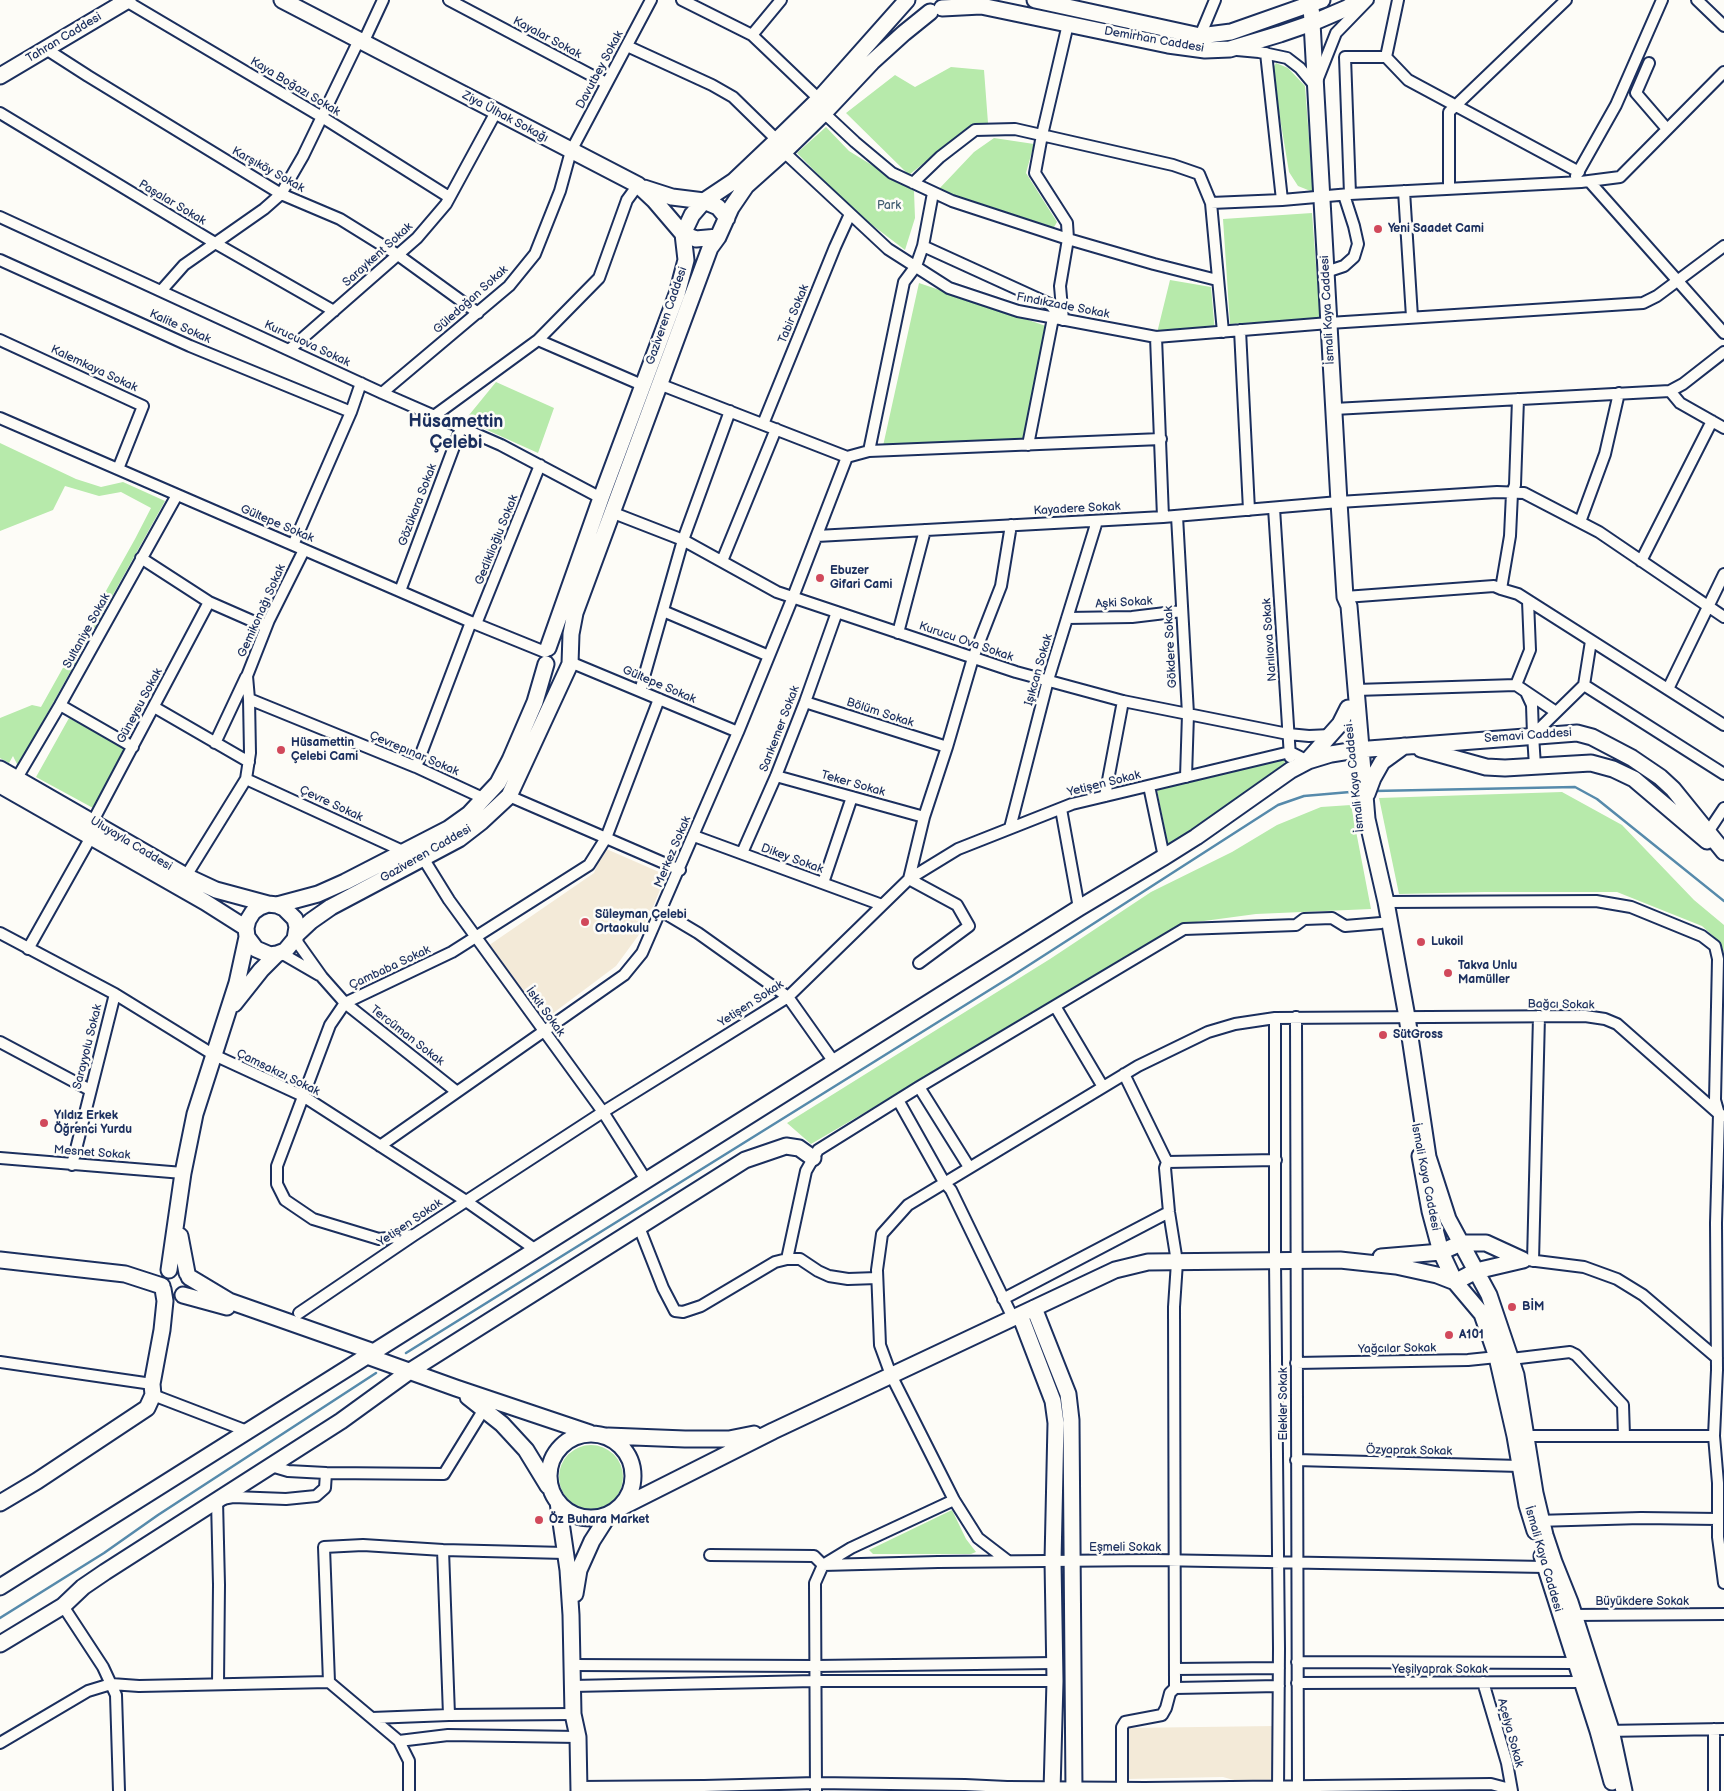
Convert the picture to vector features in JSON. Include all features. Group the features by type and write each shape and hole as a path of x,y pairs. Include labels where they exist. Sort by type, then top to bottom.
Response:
{"street":[{"name":"Ziya Ülhak Sokağı","path":"282,0 638,185 684,234"},
{"path":"161,291 184,265 264,210 281,194 303,156 383,0"},
{"name":"Kayalar Sokak","path":"450,0 606,83"},
{"name":"Davutbey Sokak","path":"571,151 651,0"},
{"path":"682,0 752,35 818,99"},
{"path":"752,35 781,0"},
{"name":"Gaziveren Caddesi","path":"296,937 311,921 331,907 458,839 481,822 509,796 570,661 571,634 575,613 710,248 746,186 818,99 907,0"},
{"path":"911,0 917,8 940,7"},
{"name":"Demirhan Caddesi","path":"1035,0 1068,4 1200,36 1231,32 1316,2"},
{"path":"1200,36 1215,0"},
{"name":"Demirhan Caddesi","path":"940,7 980,6 1168,45 1205,50 1230,49 1312,23 1347,8 1359,0"},
{"path":"1230,49 1266,53 1287,58 1300,68 1315,86 1336,33 1368,0"},
{"path":"1386,57 1398,0"},
{"path":"1548,0 1557,8"},
{"path":"1449,188 1449,112 1566,0"},
{"path":"1573,182 1616,105 1662,0"},
{"path":"1697,0 1723,22"},
{"name":"Tahran Caddesi","path":"0,76 127,1"},
{"name":"Kaya Boğazı Sokak","path":"127,1 322,117 449,197"},
{"name":"İsmali Kaya Caddesi","path":"1316,2 1312,23 1339,502 1345,597 1349,606 1356,690 1355,799 1361,834 1403,1017 1416,1135 1430,1211 1441,1252 1454,1282 1482,1314 1504,1358"},
{"name":"Gaziveren Caddesi","path":"272,905 318,894 346,882 448,829 469,814 498,783 535,702 546,655 642,385 677,294 686,260 684,234 692,215 704,201 734,181 824,113 872,62 904,32 940,7"},
{"path":"1028,445 1058,319 1060,286 1068,239 1067,223 1035,173 1068,24"},
{"name":"Fındıkzade Sokak","path":"627,46 712,85 733,97 850,214 888,249 949,288 1018,311 1058,319 1156,336 1643,303 1657,296 1724,246"},
{"name":"Karşıköy Sokak","path":"46,49 281,194 340,219 398,256 478,312"},
{"path":"1266,53 1282,200"},
{"path":"1326,272 1344,266 1354,257 1358,244 1347,194 1345,56 1386,57 1408,80 1579,172"},
{"path":"1649,63 1636,93 1667,128"},
{"path":"1211,203 1573,182 1620,177 1724,72"},
{"name":"Saraykent Sokak","path":"289,350 418,238 449,197 496,112"},
{"name":"Paşalar Sokak","path":"0,113 215,243 334,311"},
{"path":"824,113 892,173 933,193 1068,239 1217,280"},
{"path":"914,183 940,157 975,130 1015,129 1173,165 1198,174 1211,203 1223,332"},
{"name":"Güledoğan Sokak","path":"382,393 509,286 535,254 560,191 571,151"},
{"path":"1588,181 1724,333"},
{"path":"434,416 538,340 599,278 627,200 638,185 672,198 704,201 718,207 726,218"},
{"path":"1404,192 1412,318"},
{"path":"869,451 904,282 916,266 923,246 933,193"},
{"name":"Tabir Sokak","path":"764,424 850,214"},
{"name":"Kurucuova Sokak","path":"0,217 360,383 501,445 601,498"},
{"path":"684,234 696,239 718,237"},
{"path":"923,246 1050,304 1058,319"},
{"name":"Kalite Sokak","path":"0,260 190,346 351,412"},
{"path":"1240,330 1248,510"},
{"path":"1156,336 1163,517"},
{"name":"Kalemkaya Sokak","path":"0,340 143,406 118,469"},
{"path":"538,340 642,385"},
{"path":"1334,409 1670,391 1683,384 1724,352"},
{"path":"293,545 351,412 360,383"},
{"path":"659,384 847,457 869,451 1160,439"},
{"path":"1670,391 1680,403 1724,428"},
{"path":"1580,522 1605,454 1619,393"},
{"path":"1501,589 1510,536 1512,493 1515,485 1518,398"},
{"path":"640,691 683,540 730,411"},
{"name":"Gültepe Sokak","path":"0,418 546,655"},
{"path":"1641,561 1712,421"},
{"name":"Gözükara Sokak","path":"400,591 461,428"},
{"path":"722,561 776,429"},
{"name":"Merkez Sokak","path":"380,1146 624,975 642,953 680,870 738,732 847,457"},
{"name":"Gediklioğlu Sokak","path":"416,767 540,465"},
{"name":"Kayadere Sokak","path":"817,536 1163,517 1339,502 1497,492 1524,493 1599,532 1724,617"},
{"name":"Sultaniye Sokak","path":"17,778 60,705 177,494"},
{"name":"Narılıova Sokak","path":"1274,508 1291,770"},
{"name":"Kurucu Ova Sokak","path":"611,512 683,540 778,592 1016,672 1123,701 1288,734 1331,736"},
{"name":"Gökdere Sokak","path":"1177,516 1188,714 1186,777"},
{"name":"Işıkcan Sokak","path":"1010,828 1048,680 1097,521"},
{"path":"919,963 969,926 956,905 909,879 924,817 973,658 1001,586 1012,525"},
{"path":"898,632 925,530"},
{"name":"Gemikonağı Sokak","path":"186,876 246,779 250,753 247,676 266,627 304,550"},
{"path":"141,558 209,602 266,627"},
{"path":"1668,690 1724,574"},
{"path":"1345,597 1494,586 1518,594 1724,725"},
{"name":"İsmali Kaya Caddesi","path":"1345,597 1341,607 1348,708 1367,819 1386,902 1403,1017 1428,1157 1448,1219 1489,1295 1521,1436 1520,1466 1527,1505 1536,1521 1545,1567 1567,1616 1576,1663 1582,1682 1605,1731 1615,1791"},
{"path":"1516,685 1530,650 1528,601"},
{"name":"Güneysu Sokak","path":"93,821 209,602"},
{"name":"Aşki Sokak","path":"1067,618 1132,617 1182,610"},
{"path":"663,611 769,656"},
{"name":"Sarıkemer Sokak","path":"742,853 776,776 805,702 836,612"},
{"path":"1534,735 1584,685 1591,641"},
{"path":"552,645 561,645 566,647 570,661 564,670 555,671 546,655 552,645"},
{"name":"Gültepe Sokak","path":"570,661 738,732"},
{"path":"216,743 247,676"},
{"path":"1356,690 1516,685 1556,712"},
{"path":"1584,685 1724,774"},
{"path":"1526,692 1532,705 1535,766"},
{"name":"Çevrepınar Sokak","path":"249,699 416,767 485,799"},
{"name":"Çambaba Sokak","path":"414,1235 379,1239 313,1219 285,1200 277,1184 277,1166 330,1025 345,1003 452,952 590,865 606,838 659,699"},
{"path":"1105,796 1123,701"},
{"name":"Bölüm Sokak","path":"805,702 947,747"},
{"path":"60,705 133,746"},
{"path":"154,707 249,762"},
{"path":"0,1587 1079,908 1164,857 1291,770 1308,761 1331,736 1348,708"},
{"name":"Semavi Caddesi","path":"1308,761 1356,750 1577,733 1592,737 1632,758 1666,783 1724,853"},
{"path":"1365,799 1382,762 1405,745"},
{"name":"Semavi Caddesi","path":"1405,745 1486,767 1505,768 1591,763 1613,769 1634,779 1724,853"},
{"path":"1290,752 1308,761"},
{"name":"Yetişen Sokak","path":"299,1313 414,1235 603,1112 788,997 909,879 958,849 1061,808 1290,752"},
{"name":"Uluyayla Caddesi","path":"0,768 186,876 216,890 272,905"},
{"name":"Teker Sokak","path":"776,776 924,817"},
{"name":"Çevre Sokak","path":"246,779 405,852"},
{"name":"Uluyayla Caddesi","path":"0,785 205,902 247,932"},
{"path":"1149,786 1164,857"},
{"path":"509,796 680,870"},
{"path":"823,884 852,797"},
{"path":"1061,808 1079,908"},
{"path":"1708,832 1724,808"},
{"name":"Dikey Sokak","path":"694,836 882,905"},
{"path":"28,949 91,837"},
{"name":"İskit Sokak","path":"423,858 449,900 603,1112 646,1180"},
{"path":"1386,902 1596,901 1631,907 1702,936 1715,946 1718,959 1715,1100 1721,1115 1716,1223 1717,1358 1720,1370 1714,1436 1718,1483 1718,1537 1724,1583"},
{"path":"0,1503 37,1481 146,1408 152,1390 162,1330 165,1279 195,1114 229,1011 243,961 248,920 253,912 260,907 272,905 284,908 294,919 296,937 291,946 279,953 261,970 229,1011"},
{"path":"661,911 698,933 788,997 834,1062"},
{"path":"787,1259 806,1171 818,1150 919,1087 1184,929 1296,925 1304,919 1332,918 1345,926 1381,923"},
{"path":"247,932 256,949 270,955 279,953"},
{"name":"Çamsakızı Sokak","path":"0,933 115,994 214,1055 303,1096 466,1201 536,1250"},
{"name":"Tercüman Sokak","path":"296,937 322,977 345,1003 458,1092"},
{"name":"Tercüman Sokak","path":"279,953 322,977"},
{"name":"Sarayyolu Sokak","path":"72,1165 115,994"},
{"path":"1055,1006 1104,1087"},
{"path":"1528,1260 1539,1016"},
{"name":"Bağcı Sokak","path":"1008,1561 978,1538 954,1500 891,1375 880,1345 877,1278 882,1234 908,1204 1124,1074 1208,1032 1235,1024 1276,1018 1585,1016 1605,1019 1617,1024 1721,1115"},
{"name":"Elekler Sokak","path":"1296,1017 1298,1789"},
{"name":"Elekler Sokak","path":"1276,1018 1275,1262 1279,1668 1278,1789"},
{"path":"0,1042 90,1090"},
{"path":"1124,1074 1167,1162 1165,1168 1169,1212 1177,1262 1174,1307 1175,1688"},
{"path":"919,1087 969,1167"},
{"path":"898,1100 944,1182 951,1190 1003,1300 1016,1316 1053,1401 1056,1423 1053,1561 1055,1681 1052,1789"},
{"path":"0,1644 63,1606 83,1587 341,1421 410,1370 745,1160 786,1146 799,1148 813,1158"},
{"name":"Mesnet Sokak","path":"0,1158 183,1173"},
{"path":"1167,1162 1276,1160"},
{"path":"1003,1300 1169,1212"},
{"path":"162,1330 170,1309 190,1287 177,1219"},
{"path":"639,1227 663,1288 675,1311 683,1312 700,1306 775,1262 787,1259 800,1259 818,1271 830,1276 848,1279 877,1278"},
{"path":"456,1388 502,1424 526,1450 554,1496 568,1512 580,1518 594,1519 614,1512 773,1431 1115,1270 1148,1262 1340,1260 1441,1252 1461,1243 1486,1243 1528,1260 1584,1267 1617,1279 1643,1295 1717,1358"},
{"path":"0,1260 165,1279 177,1268 229,1301 368,1356"},
{"path":"1340,1260 1396,1266 1437,1275 1454,1282 1476,1272 1528,1260"},
{"path":"165,1279 170,1295 181,1296 254,1316 410,1370 456,1388 598,1435 619,1444 628,1454 633,1468 634,1483 629,1497 614,1512 592,1541 579,1570 571,1616"},
{"path":"1034,1308 1068,1394 1071,1420 1074,1789"},
{"name":"Yağcılar Sokak","path":"1296,1363 1468,1360 1570,1352 1576,1355 1623,1405 1624,1436"},
{"path":"0,1362 152,1390 247,1431"},
{"path":"0,1371 11,1364"},
{"path":"271,1466 288,1472 444,1474 484,1409"},
{"path":"773,1431 729,1439 580,1435 570,1439 554,1455 548,1477 554,1496 565,1552 571,1616 573,1714 578,1737 579,1789 704,1786 816,1787 837,1784 1004,1789 1122,1788 1176,1790 1492,1784 1511,1790"},
{"path":"1624,1791 1567,1616 1554,1562 1536,1521 1521,1436 1714,1436"},
{"name":"Özyaprak Sokak","path":"1296,1460 1520,1466"},
{"path":"217,1500 233,1497 286,1499 316,1496 325,1488 326,1473"},
{"path":"217,1500 219,1585 218,1684"},
{"path":"816,1787 815,1583 823,1565 851,1548 954,1500"},
{"path":"1536,1521 1641,1518 1718,1519"},
{"path":"329,1682 324,1546 363,1545 443,1550 565,1552"},
{"path":"443,1550 449,1715"},
{"name":"Eşmeli Sokak","path":"710,1555 814,1556 823,1565 1008,1561 1174,1561 1545,1567"},
{"path":"63,1606 103,1667 116,1696 119,1791"},
{"name":"Büyükdere Sokak","path":"1567,1616 1724,1614"},
{"name":"Yeşilyaprak Sokak","path":"1297,1662 1576,1663"},
{"path":"572,1666 815,1666 1055,1663"},
{"path":"1175,1669 1279,1668"},
{"path":"572,1686 815,1681 1055,1681"},
{"path":"0,1743 88,1691 111,1684 139,1686 329,1682 399,1741 409,1761 409,1791"},
{"name":"Açelya Sokak","path":"1483,1682 1508,1763 1511,1790"},
{"name":"Yeşilyaprak Sokak","path":"1297,1683 1582,1682"},
{"path":"1122,1788 1122,1727 1125,1722 1162,1715 1170,1693 1175,1688 1279,1686"},
{"path":"372,1718 573,1714"},
{"path":"1605,1731 1719,1728 1714,1791"},
{"path":"399,1741 448,1735 578,1737"},
{"path":"837,1784 848,1791"}],"shaded area":[{"name":"Süleyman Çelebi Ortaokulu","path":"604,848 666,875 653,907 638,936 616,966 540,1023 485,948 594,873"},
{"path":"1275,1726 1276,1783 1244,1783 1223,1777 1126,1779 1125,1728"}],"green space":[{"path":"1276,63 1288,68 1305,86 1313,192 1298,186 1289,172 1272,70"},
{"path":"951,67 984,70 988,123 966,129 909,175 846,113 895,75 915,87"},
{"name":"Park","path":"826,127 849,151 914,191 915,218 905,250 855,212 797,153"},
{"path":"994,138 1034,144 1026,173 1057,222 1053,229 938,190 974,152"},
{"path":"1312,213 1320,318 1230,324 1223,219"},
{"path":"1170,280 1211,287 1215,332 1157,333"},
{"path":"919,283 1046,326 1023,441 883,446"},
{"path":"496,382 554,408 538,453 465,420"},
{"path":"0,443 76,479 101,487 123,482 165,501 18,766 13,756 9,763 0,758 0,718 32,705 41,707 151,508 121,492 99,496 65,486 53,510 0,531"},
{"path":"69,718 125,749 93,808 36,777"},
{"path":"1284,758 1283,767 1168,845 1157,790"},
{"path":"1562,792 1622,825 1694,900 1724,925 1724,954 1721,943 1702,926 1617,892 1399,894 1379,798"},
{"path":"1351,805 1371,909 1256,914 1189,923 811,1144 787,1123 1050,959 1151,892 1232,852 1277,825 1321,807"},
{"path":"591,1445 603,1447 614,1454 621,1465 623,1477 621,1489 614,1500 603,1507 591,1509 579,1507 568,1500 561,1489 559,1477 561,1465 568,1454 579,1447"},
{"path":"952,1510 966,1539 976,1552 971,1554 873,1554 869,1550"}],"waterway":[{"path":"1374,791 1575,787 1597,799 1724,901"},
{"path":"406,1353 1012,976 1278,805 1304,796 1350,792"},
{"path":"0,1618 104,1553 158,1515 376,1373"}],"place":[{"name":"Yeni Saadet Cami","path":"1378,229"},
{"name":"Ebuzer Gifari Cami","path":"820,578"},
{"name":"Hüsamettin Çelebi Cami","path":"281,750"},
{"name":"Süleyman Çelebi Ortaokulu","path":"585,922"},
{"name":"Lukoil","path":"1421,942"},
{"name":"Takva Unlu Mamüller","path":"1448,973"},
{"name":"SütGross","path":"1383,1035"},
{"name":"Yıldız Erkek Öğrenci Yurdu","path":"44,1123"},
{"name":"BİM","path":"1512,1307"},
{"name":"A101","path":"1449,1335"},
{"name":"Öz Buhara Market","path":"539,1520"}],"district":[{"name":"Hüsamettin Çelebi","path":"456,432"}]}
